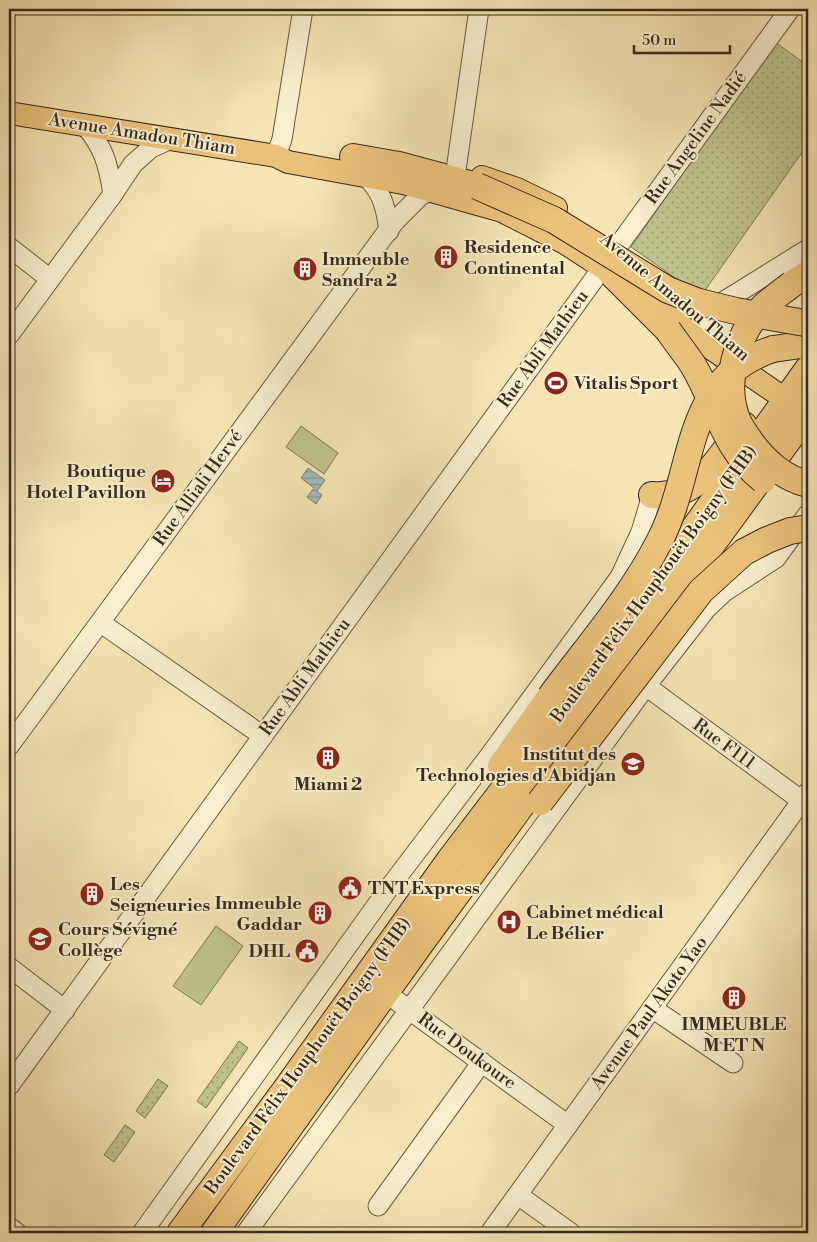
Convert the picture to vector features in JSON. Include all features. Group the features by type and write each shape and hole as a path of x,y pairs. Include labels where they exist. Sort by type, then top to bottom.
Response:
{"highway":[{"path":"359,166 399,165 477,186 554,220 668,290 699,302 736,311 808,324"},
{"path":"606,270 668,330 693,365 735,452 749,469 764,480 808,501"},
{"path":"808,274 762,308 749,326 741,343 731,378 732,401 737,420 756,449 767,462 785,475 808,484"},
{"path":"449,861 474,812 507,756 637,579 660,541 671,513 690,445 706,403 716,386 731,371 755,355 790,345 808,344"},
{"name":"Boulevard Félix Houphouët Boigny (FHB)","path":"180,1233 286,1089 449,861 565,709 796,397 808,369"},
{"path":"652,495 667,496 679,494 693,486 705,476 744,425 796,397"},
{"name":"Boulevard Félix Houphouët Boigny (FHB)","path":"214,1233 421,943 797,437 808,414"},
{"path":"421,943 540,802 702,591 744,552 790,531 808,528"}],"main road":[{"name":"Avenue Amadou Thiam","path":"9,113 276,156 291,152 359,166 502,211 565,243 699,331 796,397 808,414"},
{"name":"Avenue Amadou Thiam","path":"359,166 406,161 456,170 517,189 582,222 618,246 699,331"}],"street":[{"path":"276,156 282,139 303,9"},
{"path":"456,170 479,9"},
{"name":"Rue Angeline Nadié","path":"606,270 618,246 790,9"},
{"path":"84,124 97,139 106,155 113,194"},
{"path":"9,335 133,164 151,148 171,139"},
{"path":"359,166 380,194 386,207 389,231"},
{"name":"Rue Alliali Hervé","path":"9,746 389,231 394,221 422,194 435,191"},
{"path":"9,247 50,279"},
{"path":"699,331 713,308 808,249"},
{"name":"Rue Abli Mathieu","path":"9,1086 262,736 606,270"},
{"path":"142,1233 389,888 490,755 620,577 636,546 652,495"},
{"path":"246,1233 646,686 711,604 724,592 776,558 808,514"},
{"path":"101,623 262,736"},
{"name":"Rue F111","path":"646,686 805,797"},
{"name":"Avenue Paul Akoto Yao","path":"490,1233 805,797"},
{"path":"9,967 64,1010"},
{"name":"Rue Doukoure","path":"365,977 568,1125"},
{"path":"652,1008 734,1063"},
{"path":"378,1206 482,1062"},
{"path":"518,1195 571,1233"},
{"path":"9,1227 17,1233"}],"green space":[{"path":"775,42 808,66 808,144 701,296 631,247"},
{"path":"301,426 338,453 324,474 286,447"},
{"path":"216,926 243,946 201,1005 173,986"},
{"path":"239,1041 248,1048 206,1108 197,1101"},
{"path":"158,1079 168,1086 145,1118 136,1111"},
{"path":"125,1125 135,1132 114,1162 104,1155"}],"water":[{"path":"308,468 325,480 317,491 322,495 316,504 307,497 314,488 301,478"}],"place":[{"name":"Residence Continental","path":"446,257"},
{"name":"Immeuble Sandra 2","path":"305,269"},
{"name":"Vitalis Sport","path":"556,383"},
{"name":"Boutique Hotel Pavillon","path":"163,481"},
{"name":"Miami 2","path":"328,758"},
{"name":"Institut des Technologies d'Abidjan","path":"633,764"},
{"name":"TNT Express","path":"350,888"},
{"name":"Les Seigneuries","path":"92,894"},
{"name":"Immeuble Gaddar","path":"320,913"},
{"name":"Cabinet médical Le Bélier","path":"509,922"},
{"name":"Cours Sévigné Collège","path":"40,939"},
{"name":"DHL","path":"307,951"},
{"name":"IMMEUBLE M ET N","path":"734,998"}]}
